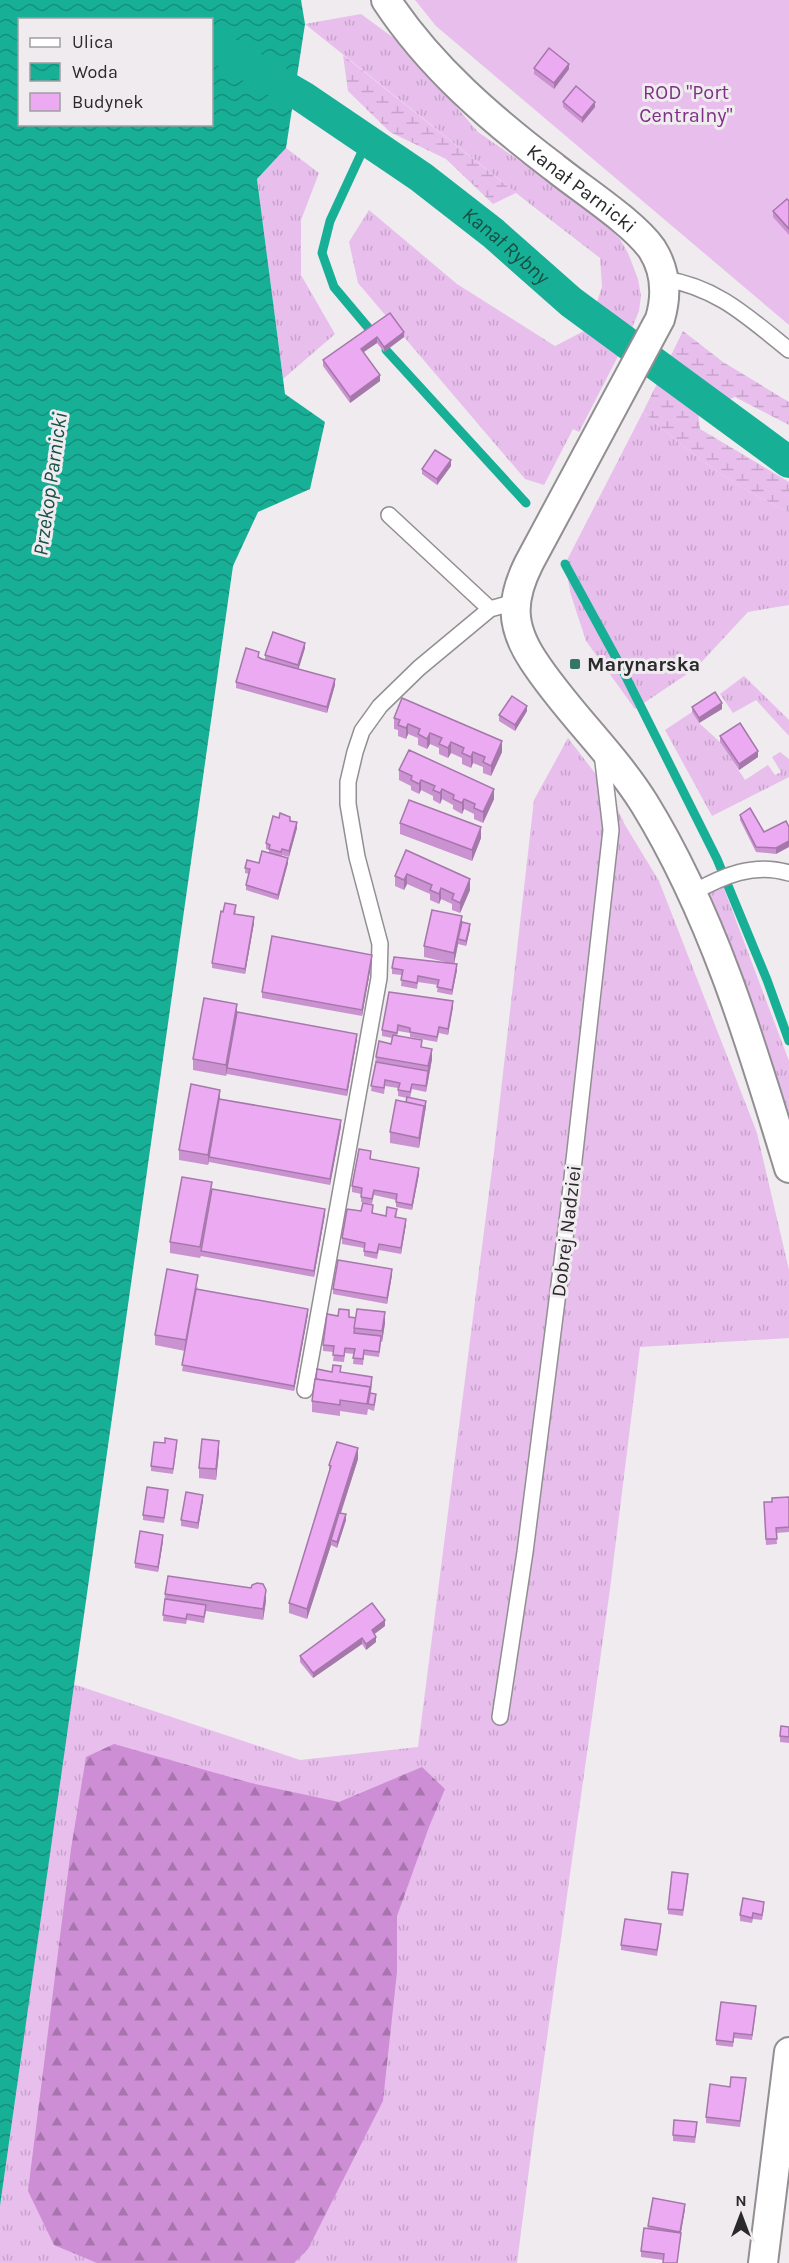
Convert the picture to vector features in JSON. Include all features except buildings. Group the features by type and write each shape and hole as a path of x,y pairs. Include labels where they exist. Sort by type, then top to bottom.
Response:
{"street":[{"name":"Kanał Parnicki","path":"386,0 417,43 461,89 525,146 641,236 660,264 664,279"},
{"path":"664,279 664,304 653,333 525,571 502,606 517,626 531,657 545,678 601,744 644,803 699,889 709,928 735,1000 789,1168"},
{"path":"763,2263 789,2052"}],"lane":[{"path":"664,279 689,284 711,292 739,309 789,350"},
{"path":"305,1390 380,978 380,944 351,831 348,782 355,752 362,731 380,706 412,674 502,606 389,515"},
{"name":"Dobrej Nadziei","path":"500,1717 525,1552 565,1237 611,830 601,744"},
{"path":"699,889 740,871 764,868 789,873"}],"green space":[{"name":"ROD \"Port Centralny\"","path":"415,0 789,0 789,325 436,26"},
{"path":"361,14 402,44 478,132 596,216 620,239 628,253 638,279 641,296 639,311 579,432 573,429 544,485 525,479 358,283 349,242 369,210 457,284 555,346 588,329 602,287 600,258 305,24"},
{"path":"343,55 516,193 493,204 446,159 390,132 348,91"},
{"path":"286,148 319,173 301,220 301,275 335,334 283,379 257,179"},
{"path":"683,331 723,362 789,402 789,425 735,397 698,412 700,429 789,482 789,512 712,468 643,412"},
{"path":"643,412 712,468 789,512 789,605 748,612 696,668 635,709 586,641 571,595 565,564"},
{"path":"744,676 789,720 789,736 756,700 733,713 720,694"},
{"path":"692,712 699,723 720,742 745,780 768,765 775,775 781,772 772,757 780,752 789,759 789,777 712,816 665,730"},
{"path":"568,738 608,790 625,825 659,881 757,1133 789,1270 789,1338 640,1347 610,1589 517,2263 0,2263 0,2206 73,1684 300,1760 418,1747 493,1161 534,800"},
{"path":"723,886 789,1061 789,1121 740,974 709,891"},
{"path":"114,1744 251,1783 339,1802 422,1767 445,1789 397,1916 397,1972 383,2101 308,2249 294,2263 97,2263 54,2245 28,2191 71,1849 86,1757"}],"water":[{"name":"Przekop Parnicki","path":"0,0 301,0 305,24 286,148 257,179 285,394 325,422 310,489 258,512 233,566 0,2206"}],"waterway":[{"name":"Kanał Rybny","path":"213,45 303,97 421,177 493,233 571,302 789,462"},
{"path":"367,141 330,221 322,253 334,287 371,331"},
{"path":"386,350 526,503"},
{"path":"565,564 620,665 717,859 767,980 789,1041"}],"place":[{"name":"Marynarska","path":"575,664"}]}
